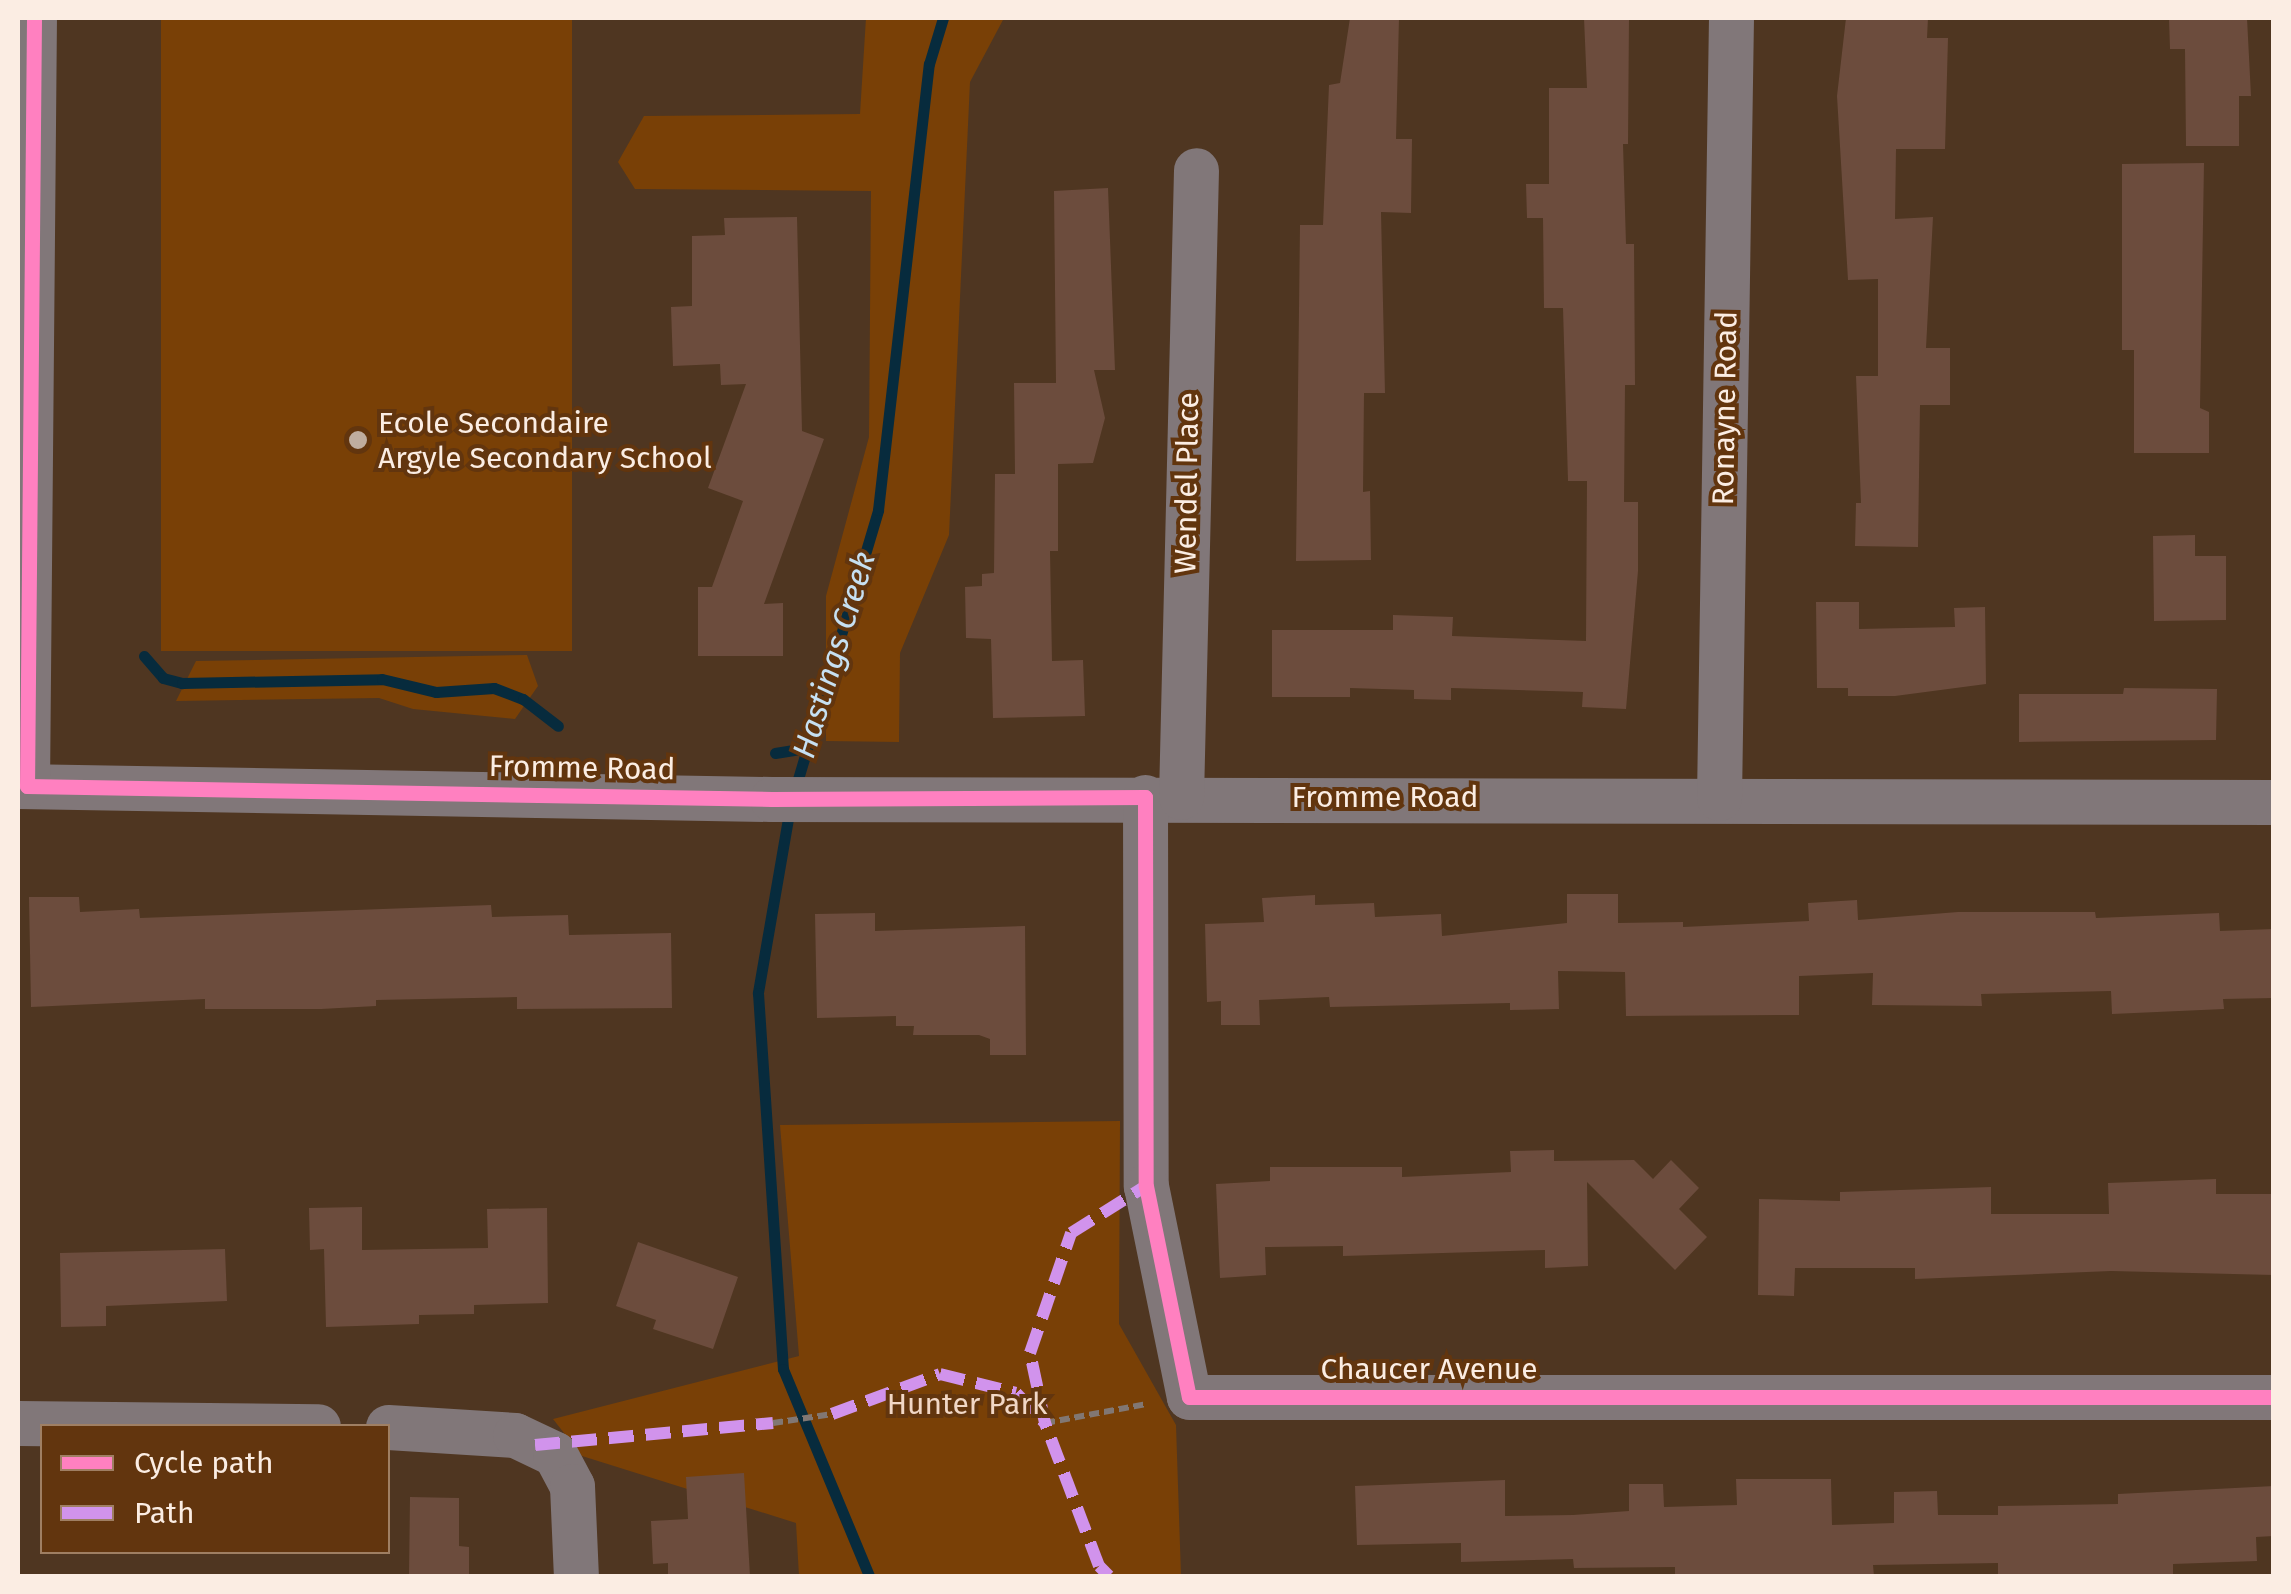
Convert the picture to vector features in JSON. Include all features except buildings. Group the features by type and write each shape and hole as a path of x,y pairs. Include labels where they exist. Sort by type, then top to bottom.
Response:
{"street":[{"path":"22,786 34,18"},
{"name":"Ronayne Road","path":"1719,798 1731,18"},
{"name":"Wendel Place","path":"1163,797 1196,170"},
{"name":"Fromme Road","path":"22,786 772,799 2274,802"},
{"path":"1163,797 1146,1186 1189,1396"},
{"name":"Chaucer Avenue","path":"1189,1396 2274,1396"},
{"path":"18,1423 118,1424"},
{"path":"390,1427 515,1435 555,1454 572,1486 576,1576"}],"path":[{"path":"1046,1423 1189,1396"},
{"path":"773,1424 832,1414"}],"green space":[{"path":"161,18 572,18 572,651 161,651"},
{"path":"866,18 1004,18 970,82 949,535 900,653 899,742 826,741 826,596 869,437 871,191 635,189 618,162 644,116 860,114"},
{"path":"527,655 538,686 515,719 413,709 379,698 176,701 196,661"},
{"name":"Hunter Park","path":"1120,1121 1119,1324 1176,1425 1181,1576 799,1576 796,1523 582,1456 553,1419 799,1356 780,1125"}],"waterway":[{"name":"Hastings Creek","path":"795,789 878,510 929,64 943,18"},
{"path":"144,656 163,678 182,683 382,679 436,692 494,688 523,699 558,726"},
{"path":"775,753 805,748"},
{"name":"Hastings Creek","path":"790,807 758,993 783,1369 869,1576"}],"marked path":[{"path":"1109,1576 1099,1566 1045,1423 1030,1353 1071,1233 1146,1186"},
{"path":"832,1414 940,1374 1016,1393 1045,1423"},
{"path":"535,1445 773,1423"}],"cycle path":[{"path":"34,18 27,786 772,799 1145,797 1146,1186 1189,1397 2274,1397"}],"place":[{"name":"Ecole Secondaire Argyle Secondary School","path":"358,440"}]}
